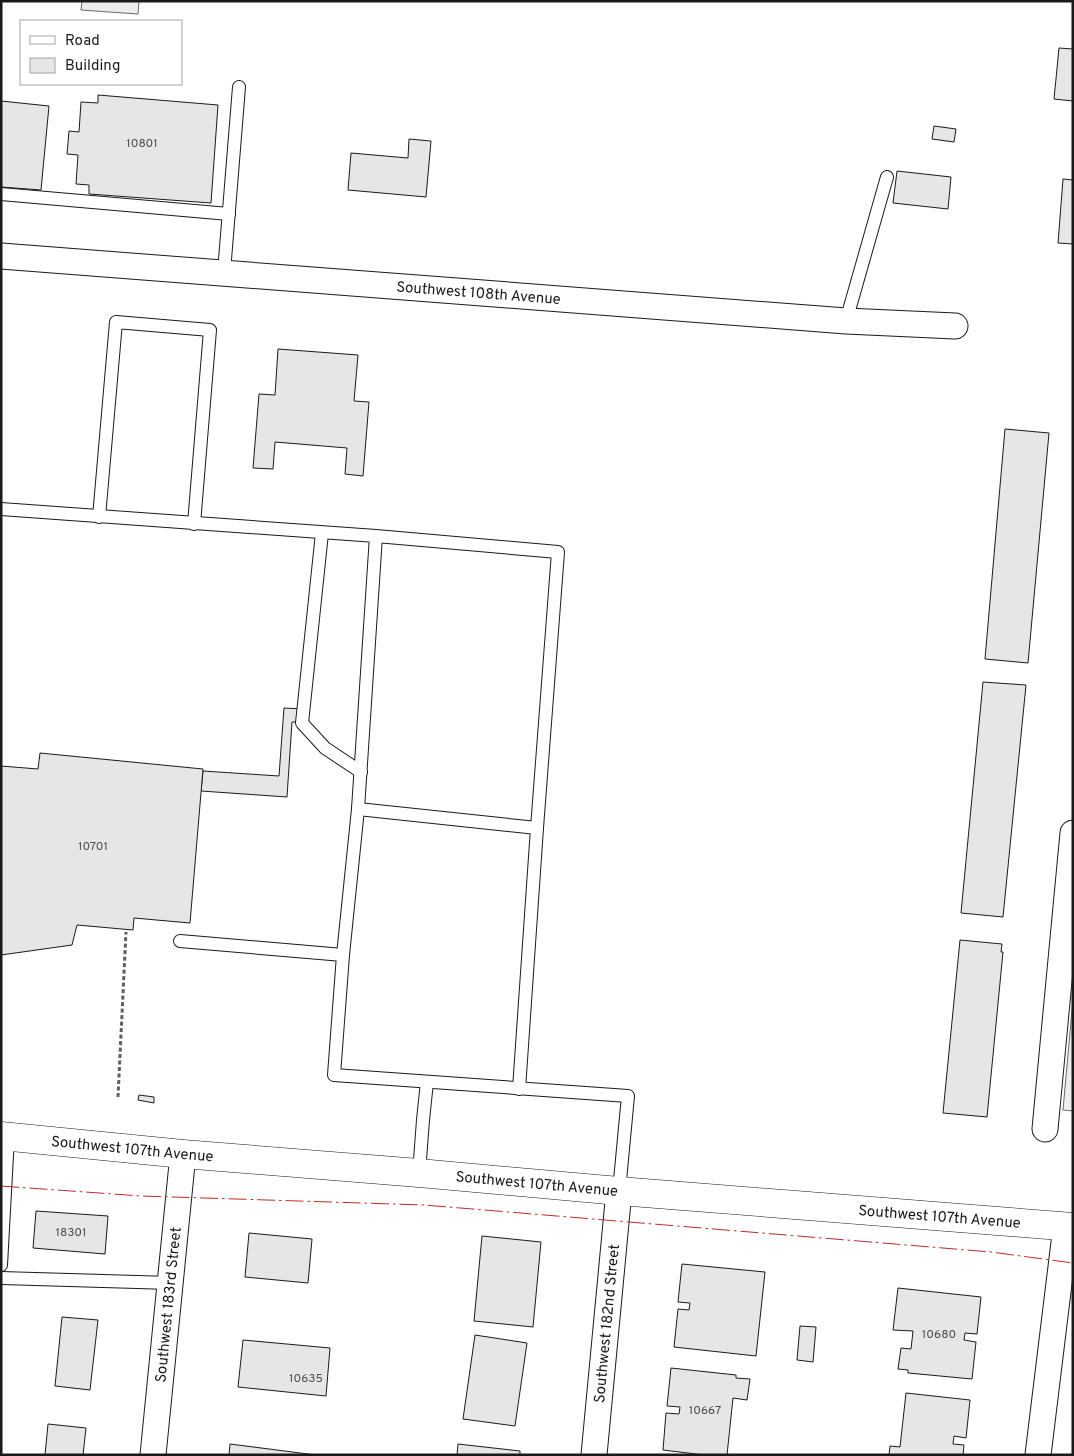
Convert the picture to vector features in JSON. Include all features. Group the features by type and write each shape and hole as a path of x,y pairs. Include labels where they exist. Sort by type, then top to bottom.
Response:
{"street":[{"name":"Southwest 108th Avenue","path":"1,256 846,320 955,326"},
{"path":"1045,1129 1069,912 1073,833"},
{"name":"Southwest 107th Avenue","path":"5,1137 620,1191 1069,1226"},
{"name":"Southwest 183rd Street","path":"153,1455 183,1154"},
{"name":"Southwest 182nd Street","path":"594,1455 620,1191"},
{"path":"1038,1455 1069,1226"}],"lane":[{"path":"224,272 239,87"},
{"path":"846,320 887,177"},
{"path":"1,194 229,214"},
{"path":"99,517 116,322 210,330 194,524"},
{"path":"1,508 99,517 376,536 558,552 519,1089"},
{"path":"322,533 302,723 325,748 361,772"},
{"path":"376,536 361,772 343,955 334,1074 628,1096 620,1191"},
{"path":"358,809 537,828"},
{"path":"180,942 343,955"},
{"path":"419,1173 422,1120 427,1082"},
{"path":"1,1265 5,1137"},
{"path":"1,1278 171,1283"}],"path":[{"path":"118,1097 126,932"}],"shaded area":[{"path":"82,1 139,1 138,14 81,10"},
{"path":"1073,999 1073,1111 1063,1110"}],"building":[{"path":"1059,48 1073,49 1073,101 1054,99"},
{"path":"98,95 218,105 211,203 89,194 89,185 76,184 78,155 67,154 69,131 79,132 81,102 98,103"},
{"path":"1,101 49,106 41,190 1,187"},
{"path":"934,126 956,129 954,142 932,139"},
{"path":"409,139 431,141 426,197 348,190 351,153 408,158"},
{"path":"897,171 951,177 948,209 893,203"},
{"path":"1063,179 1073,180 1073,244 1058,243"},
{"path":"278,349 358,355 354,401 369,402 363,476 345,474 347,448 275,442 273,469 253,468 259,394 275,395"},
{"path":"1005,429 1049,433 1028,663 985,659"},
{"path":"983,682 1026,685 1003,917 961,913"},
{"path":"284,708 303,709 301,722 292,722 287,797 201,791 203,771 279,776"},
{"path":"40,753 203,769 190,923 134,918 133,930 77,925 72,945 1,955 1,766 38,769"},
{"path":"960,940 1002,944 1001,952 1003,952 987,1117 943,1113"},
{"path":"139,1095 154,1097 154,1103 138,1100"},
{"path":"36,1211 108,1216 105,1254 33,1248"},
{"path":"249,1233 312,1239 308,1283 245,1277"},
{"path":"482,1236 541,1242 533,1327 474,1321"},
{"path":"682,1264 765,1272 756,1356 674,1347 678,1309 689,1310 690,1303 678,1302"},
{"path":"898,1288 981,1297 977,1334 965,1333 964,1340 976,1342 972,1379 908,1373 908,1370 898,1369 901,1348 911,1349 913,1331 893,1330"},
{"path":"62,1317 98,1320 90,1390 55,1386"},
{"path":"800,1326 816,1327 813,1362 797,1360"},
{"path":"475,1335 527,1343 515,1426 463,1419"},
{"path":"243,1340 330,1348 326,1396 238,1387"},
{"path":"671,1368 736,1375 736,1378 750,1379 747,1400 733,1398 727,1455 704,1455 663,1450 666,1413 679,1414 680,1407 667,1406"},
{"path":"906,1393 970,1400 966,1438 954,1436 953,1444 964,1445 963,1455 889,1455 890,1446 900,1447"},
{"path":"48,1424 86,1428 83,1455 45,1455"},
{"path":"230,1444 316,1455 229,1455"},
{"path":"458,1444 520,1451 520,1455 457,1455"}],"power":[{"path":"1,1186 141,1196 424,1205 991,1252 1073,1263"}]}
